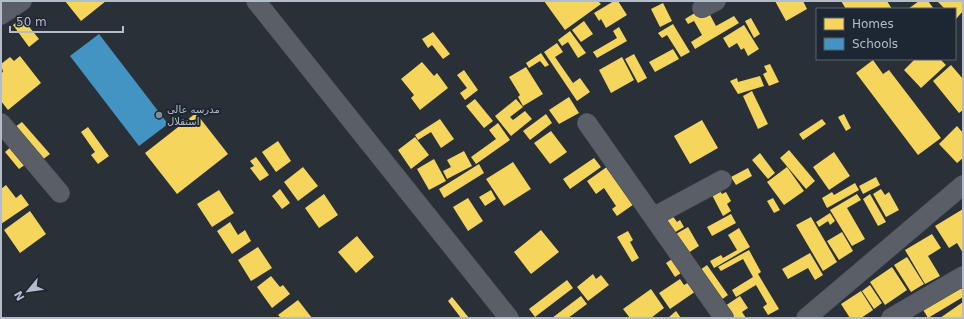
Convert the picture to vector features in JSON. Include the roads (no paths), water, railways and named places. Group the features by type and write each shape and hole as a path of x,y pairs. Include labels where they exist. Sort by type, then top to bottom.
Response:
{"street":[{"path":"1,15 22,1"},
{"path":"256,1 509,318"},
{"path":"1,123 60,193"},
{"path":"587,123 724,318"},
{"path":"653,217 722,180"},
{"path":"806,318 963,185"},
{"path":"892,318 963,276"}],"place":[{"name":"مدرسه عالی استقلال","path":"159,115"}]}
